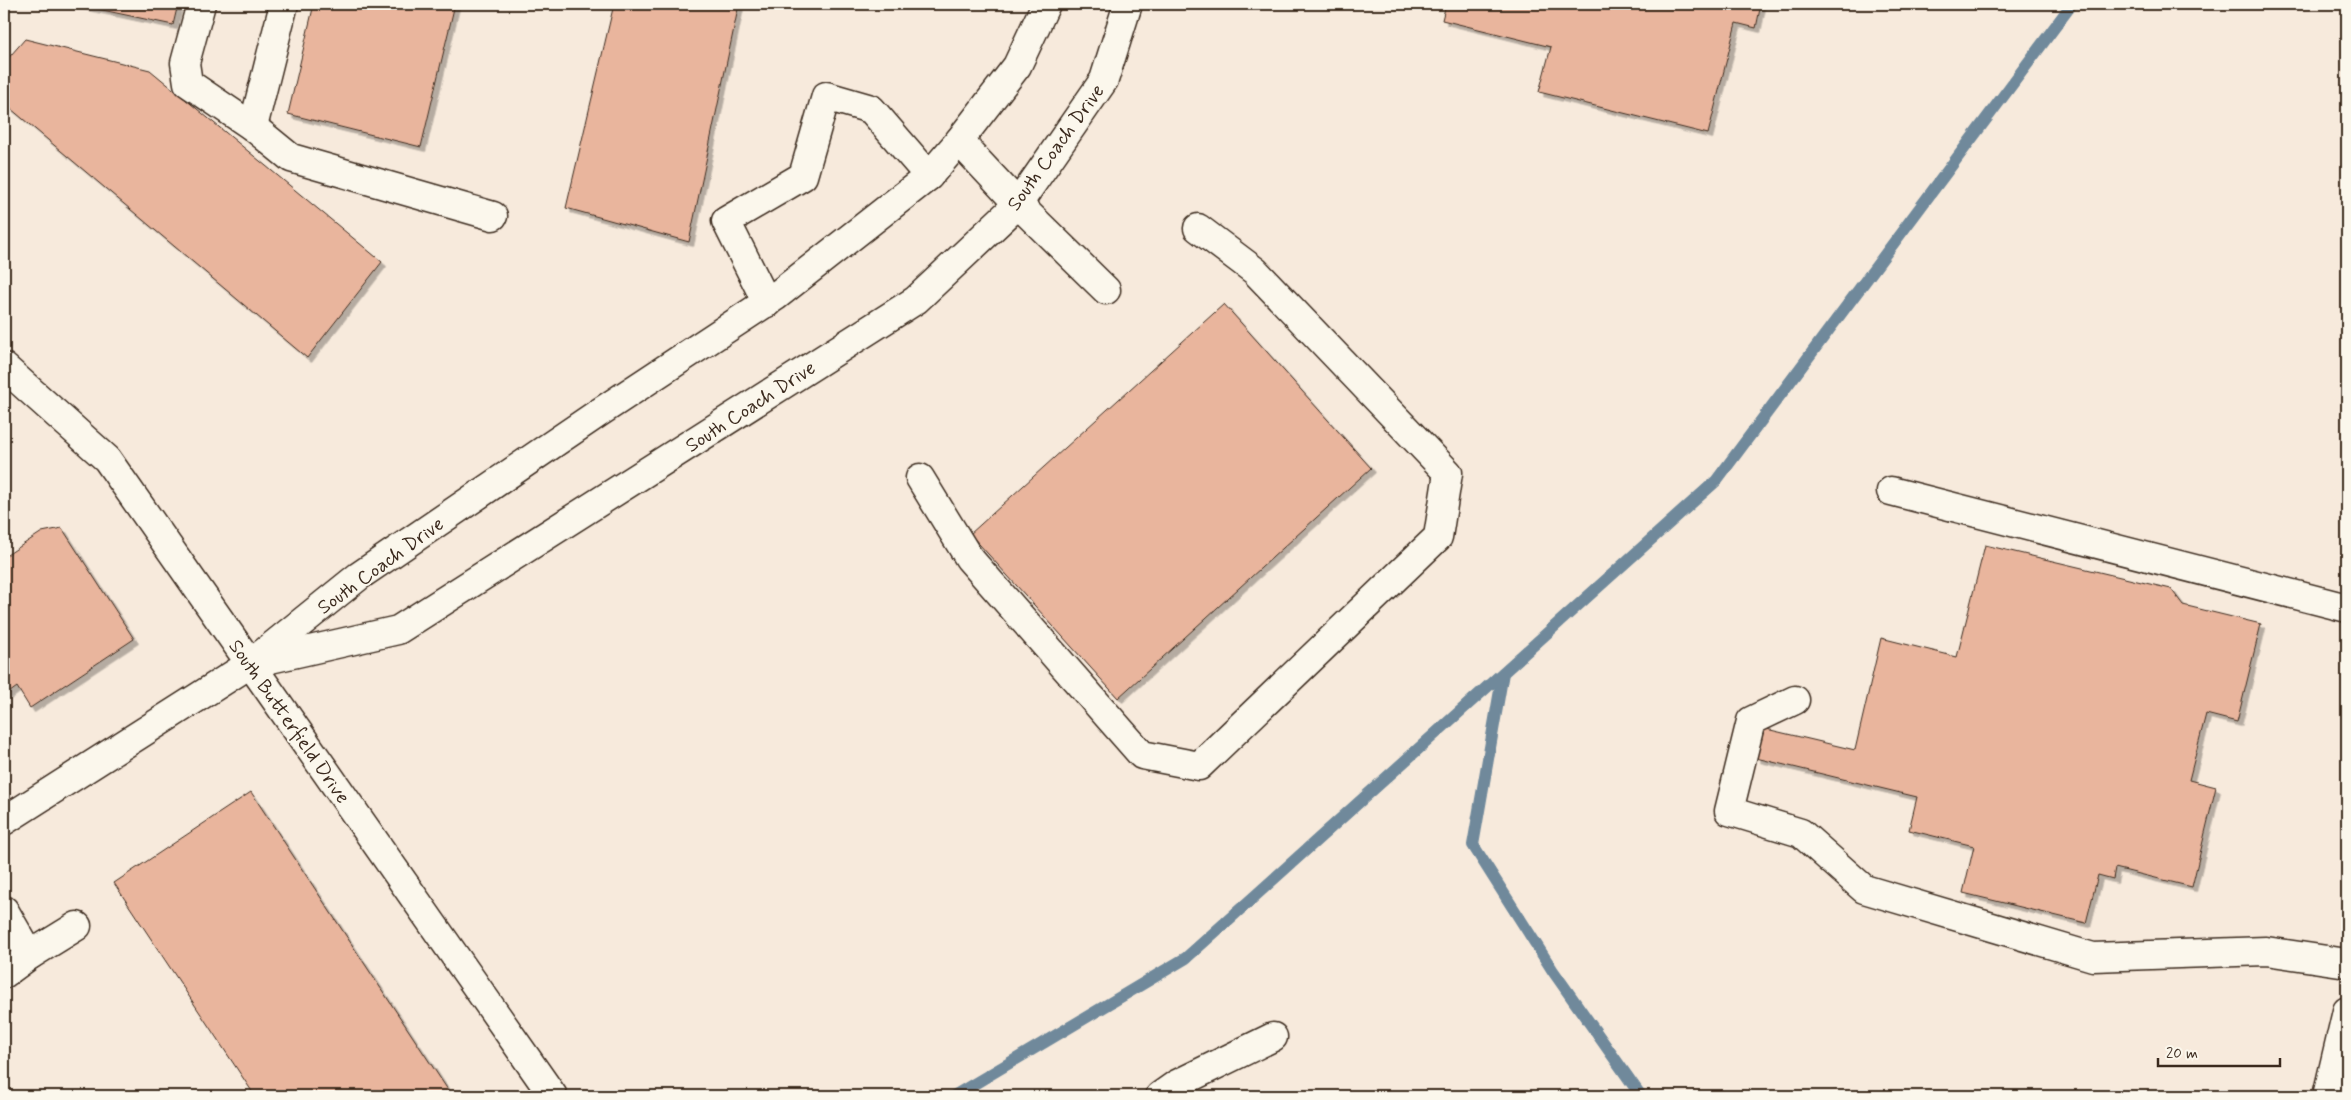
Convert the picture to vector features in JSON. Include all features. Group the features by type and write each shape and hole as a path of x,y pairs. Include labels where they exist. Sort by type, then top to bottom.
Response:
{"street":[{"path":"201,4 185,62 188,84 253,127 292,158 493,216"},
{"path":"253,127 284,4"},
{"name":"South Coach Drive","path":"4,821 250,664 359,576 600,412 767,303 929,176 960,141 1017,66 1046,4"},
{"name":"South Coach Drive","path":"250,664 398,630 916,300 1018,204 1104,80 1128,4"},
{"path":"767,303 726,221 803,176 826,96 871,109 929,176"},
{"path":"960,141 1018,204 1106,290"},
{"path":"920,478 969,558 1142,755 1199,766 1438,538 1448,473 1255,271 1198,228"},
{"name":"South Butterfield Drive","path":"4,367 107,459 553,1096"},
{"path":"1891,491 2347,608"},
{"path":"1795,700 1751,721 1729,811 1801,834 1864,889 2093,957 2266,951 2347,962"},
{"path":"4,910 30,956"},
{"path":"4,974 77,926"},
{"path":"2327,1096 2347,1011"},
{"path":"1160,1096 1177,1084 1273,1036"}],"building":[{"path":"74,4 178,4 173,25"},
{"path":"314,4 455,4 421,147 288,114"},
{"path":"614,4 739,4 689,242 566,208"},
{"path":"1446,4 1761,4 1756,28 1736,23 1708,134 1539,92 1551,47 1442,20"},
{"path":"25,39 150,70 382,262 307,358 4,103 4,63"},
{"path":"1224,304 1371,468 1118,698 970,534"},
{"path":"62,528 134,639 30,708 17,687 6,695 4,692 4,557 42,532"},
{"path":"1985,545 2171,589 2183,605 2261,624 2237,722 2206,714 2189,780 2216,787 2192,887 2115,868 2113,879 2098,875 2086,923 1963,893 1974,846 1909,830 1917,797 1756,758 1762,728 1855,750 1881,638 1957,657"},
{"path":"251,792 452,1096 255,1096 114,883"}],"waterway":[{"path":"954,1096 1186,958 1716,481 2072,4"},
{"path":"1503,673 1473,845 1553,971 1641,1096"}]}
